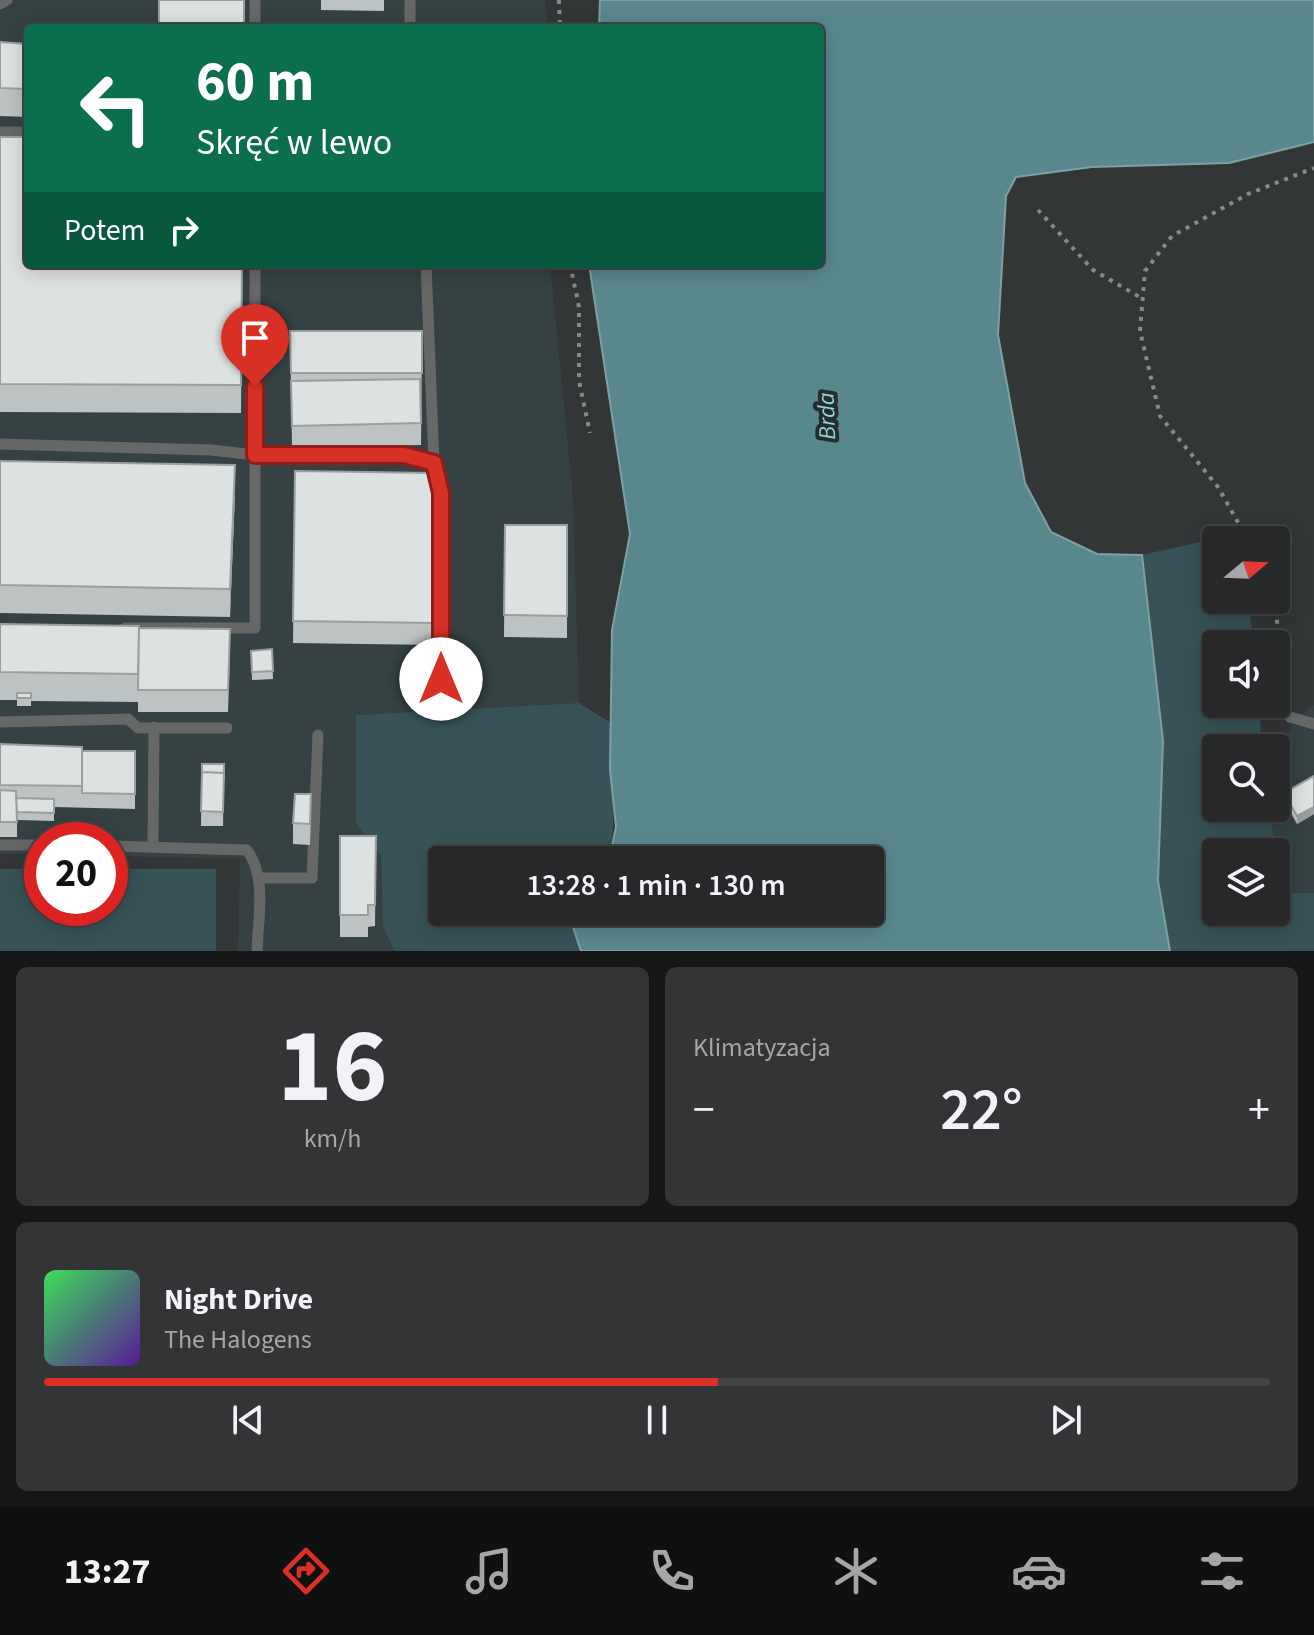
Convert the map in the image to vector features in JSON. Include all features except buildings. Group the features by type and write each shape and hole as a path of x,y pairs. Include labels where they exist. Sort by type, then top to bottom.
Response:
{"lane":[{"path":"0,4 7,0"},
{"path":"255,0 255,24"},
{"path":"410,0 410,24"},
{"path":"0,132 24,132"},
{"path":"111,628 255,628 255,268"},
{"path":"426,268 434,463 441,493 441,679"},
{"path":"0,444 211,450 255,455 404,455 434,463"},
{"path":"1290,717 1314,724"},
{"path":"0,722 128,719 138,728 227,728"},
{"path":"153,846 154,727"},
{"path":"259,878 312,878 318,735"},
{"path":"0,845 24,845"},
{"path":"128,846 247,850 255,861 259,878 257,951"}],"path":[{"path":"559,0 560,24"},
{"path":"1240,526 1218,487 1160,416 1140,331 1145,271 1172,236 1248,194 1314,168"},
{"path":"1038,210 1093,270 1143,299"},
{"path":"571,268 579,307 579,381 590,433"}],"shaded area":[{"path":"0,0 545,0 548,24 24,24 24,268 550,268 573,497 579,703 356,715 356,824 381,856 383,926 394,951 238,951 240,859 128,856 128,822 24,822 24,855 0,854"},
{"path":"1202,542 1202,614 1250,614 1252,630 1202,630 1202,718 1260,718 1261,734 1202,734 1202,822 1272,822 1273,838 1202,838 1202,926 1290,926 1290,893 1314,893 1314,951 1170,951 1158,881 1163,741 1142,555"},
{"path":"579,703 611,723 611,846 428,846 428,926 573,926 581,951 394,951 383,926 381,856 356,824 356,715"},
{"path":"1314,705 1314,893 1290,893 1290,838 1273,838 1271,822 1290,822 1288,734 1295,719"},
{"path":"0,869 24,869 24,926 128,926 128,869 216,869 216,951 0,951"}],"water":[{"name":"Brda","path":"600,0 1314,0 1314,142 1229,163 1092,167 1016,177 1006,196 998,335 1025,483 1051,532 1097,554 1142,555 1163,741 1158,881 1170,951 581,951 573,926 884,926 884,846 612,846 616,827 610,769 612,630 630,534 590,268 824,268 824,24 599,24"}],"route":[{"path":"255,386 255,455 404,455 434,463 441,493 441,679"}]}
